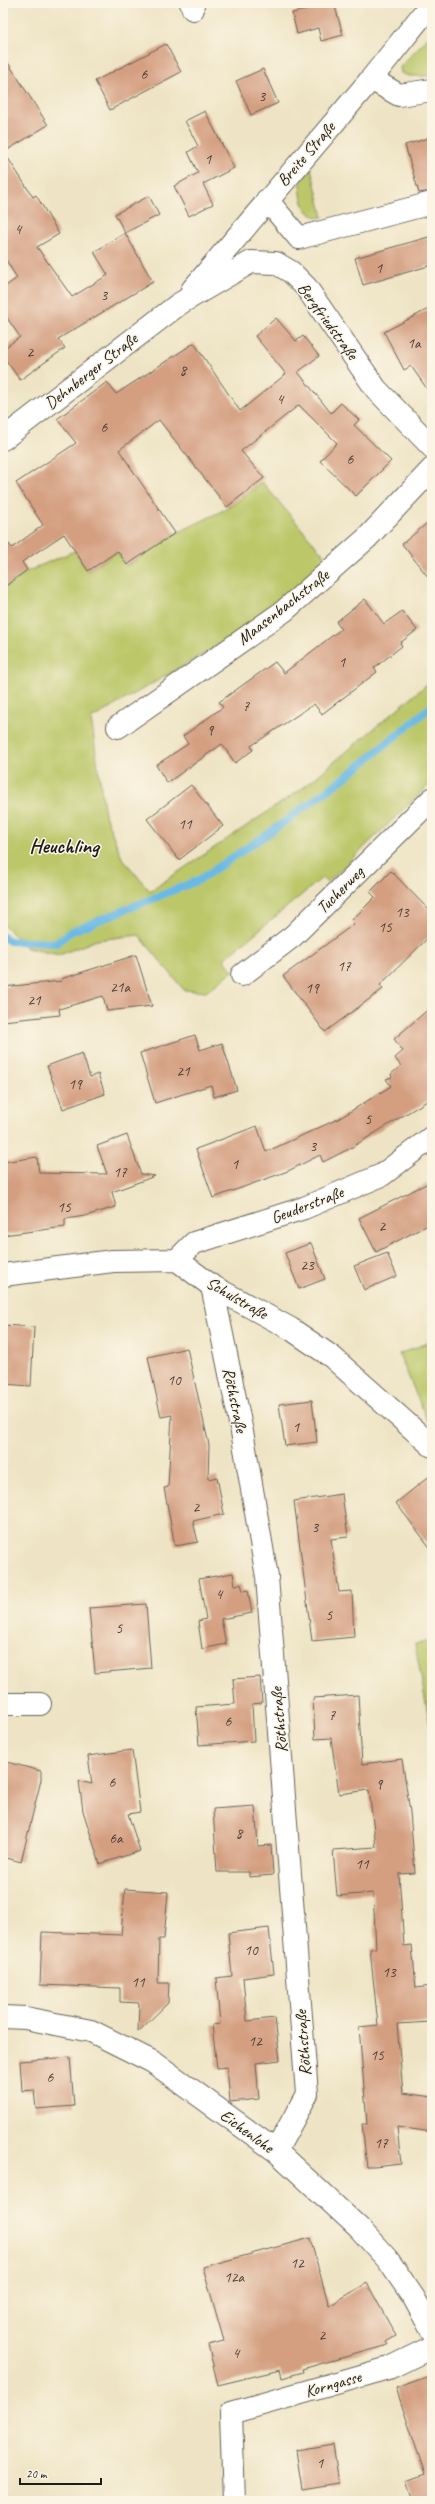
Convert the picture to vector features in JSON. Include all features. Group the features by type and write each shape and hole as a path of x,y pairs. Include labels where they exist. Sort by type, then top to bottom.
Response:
{"street":[{"name":"Breite Straße","path":"179,304 206,275 267,200 371,79 432,3"},
{"path":"371,79 399,95 432,90"},
{"path":"267,200 299,238"},
{"path":"299,238 432,203"},
{"path":"291,272 299,238"},
{"name":"Bergfriedstraße","path":"179,304 251,262 276,263 291,272 306,287 376,389 432,447"},
{"name":"Dehnberger Straße","path":"3,439 179,304"},
{"name":"Maasenbachstraße","path":"118,727 284,611 367,538 432,469"},
{"name":"Tucherweg","path":"242,975 293,936 432,799"},
{"name":"Geuderstraße","path":"177,1260 194,1243 304,1208 382,1175 432,1137"},
{"path":"3,1275 112,1261 177,1260"},
{"name":"Schulstraße","path":"177,1260 212,1286 291,1329 332,1357 432,1446"},
{"name":"Röthstraße","path":"212,1286 243,1437 267,1576 307,2094 276,2151"},
{"path":"3,1704 40,1704"},
{"name":"Eichenlohe","path":"3,2017 25,2018 91,2031 146,2059 276,2151 359,2228 388,2260 414,2298 432,2331"},
{"name":"Korngasse","path":"234,2501 230,2413 389,2368 432,2347"}],"green space":[{"path":"432,33 432,76 409,76 401,73 400,67"},
{"path":"311,168 323,217 317,217 308,212 301,195 301,184"},
{"path":"262,482 329,561 245,630 91,719 105,815 122,858 150,891 303,788 432,680 432,782 327,883 322,878 224,959 233,971 206,992 184,990 139,935 97,940 59,955 27,948 3,924 3,589 28,571 74,551 88,571 117,552 127,566 175,534 228,508"},
{"path":"432,1341 432,1425 428,1422 399,1354"},
{"path":"432,1640 432,1737 415,1644"}],"building":[{"path":"304,3 334,3 343,35 321,41 318,28 297,34 292,13 306,10"},
{"path":"166,44 181,72 110,110 95,81"},
{"path":"3,55 48,125 4,152 33,197 36,195 59,234 37,247 72,297 108,275 94,252 125,233 153,282 58,339 65,348 20,380 3,356 3,349 20,337 3,312 3,288 17,278 3,255"},
{"path":"263,69 278,103 251,115 236,81"},
{"path":"205,111 234,168 203,184 213,204 189,216 174,186 198,173 188,152 198,146 185,121"},
{"path":"432,137 432,191 419,193 405,145"},
{"path":"149,196 159,215 125,233 115,214"},
{"path":"432,236 432,265 363,285 355,258"},
{"path":"432,307 432,396 411,366 404,370 384,332"},
{"path":"276,318 296,341 303,336 319,356 298,372 331,413 341,403 359,420 354,425 391,461 356,496 320,461 337,443 299,405 241,451 264,478 227,507 159,420 119,450 175,533 127,565 118,551 88,571 64,534 22,562 27,570 3,588 3,537 12,548 43,525 16,483 76,443 57,419 107,382 116,394 194,343 240,411 286,374 255,336"},
{"path":"432,519 432,582 402,544"},
{"path":"365,599 384,624 402,611 417,630 400,643 402,646 374,668 377,672 322,714 314,704 251,746 253,750 235,763 222,744 167,783 156,765 188,744 183,736 223,707 219,702 275,662 284,673 341,629 336,622"},
{"path":"191,785 223,826 179,860 147,819"},
{"path":"391,871 432,913 432,934 380,985 383,989 325,1032 283,976 354,924 351,921 375,897 370,892"},
{"path":"136,955 152,1006 107,1011 103,996 59,1009 60,1015 3,1021 3,987 62,981 61,979"},
{"path":"432,1006 432,1098 349,1149 323,1162 320,1155 288,1171 213,1198 196,1149 257,1126 266,1152 340,1118 391,1086 386,1079 392,1077 391,1074 401,1066 395,1058 403,1051 394,1039"},
{"path":"195,1035 200,1050 222,1043 237,1090 214,1097 211,1085 155,1103 140,1053"},
{"path":"82,1053 90,1077 98,1074 105,1094 63,1109 47,1066"},
{"path":"127,1135 141,1174 155,1176 112,1192 116,1207 85,1216 65,1219 65,1227 3,1235 3,1162 37,1157 39,1173 107,1174 97,1146"},
{"path":"432,1181 432,1223 376,1252 359,1218"},
{"path":"311,1243 325,1279 299,1289 285,1253"},
{"path":"387,1253 397,1276 364,1290 354,1266"},
{"path":"3,1325 34,1327 31,1386 3,1384"},
{"path":"187,1348 209,1445 208,1479 217,1477 224,1514 193,1521 198,1542 175,1546 164,1488 168,1487 172,1415 161,1417 148,1357"},
{"path":"312,1400 317,1442 285,1446 279,1404"},
{"path":"432,1474 432,1550 396,1503"},
{"path":"342,1494 348,1537 331,1539 339,1592 352,1591 354,1637 312,1641 294,1501"},
{"path":"233,1573 235,1585 241,1584 243,1591 248,1590 252,1613 221,1619 226,1644 202,1649 198,1621 206,1619 199,1579"},
{"path":"146,1604 151,1668 95,1673 89,1608"},
{"path":"260,1677 262,1703 252,1704 254,1741 199,1745 196,1707 235,1704 233,1679"},
{"path":"358,1695 362,1764 402,1759 410,1812 415,1873 399,1874 404,1946 412,1945 416,1988 432,1986 432,2022 397,2024 403,2093 432,2097 432,2132 397,2127 401,2164 374,2167 367,2167 362,2124 367,2124 359,2027 378,2025 370,1949 376,1948 373,1893 337,1896 333,1850 376,1847 369,1790 339,1794 331,1738 315,1739 313,1698"},
{"path":"132,1750 140,1812 128,1814 140,1851 100,1864 83,1811 79,1781 92,1784 88,1756"},
{"path":"3,1761 41,1771 41,1780 21,1862 3,1857"},
{"path":"255,1806 258,1846 271,1845 273,1875 249,1877 249,1872 217,1872 213,1809"},
{"path":"125,1889 168,1892 164,1939 159,1939 158,1983 169,1983 168,2003 138,2032 139,2003 120,2002 120,1988 40,1985 42,1932 121,1935"},
{"path":"269,1928 274,1974 243,1978 247,2021 275,2018 280,2060 256,2063 259,2099 230,2102 227,2067 217,2068 212,2025 220,2024 216,1978 232,1976 228,1933"},
{"path":"70,2057 74,2106 36,2109 34,2090 22,2091 20,2061"},
{"path":"310,2238 329,2306 367,2283 396,2336 386,2342 388,2345 302,2369 303,2372 282,2378 280,2370 218,2385 208,2345 224,2341 203,2267"},
{"path":"432,2375 432,2501 413,2501 406,2481 425,2474 396,2388"},
{"path":"333,2444 339,2483 302,2489 296,2450"}],"waterway":[{"path":"3,937 10,941 57,943 70,932 199,880 272,831 347,776 432,706"}],"district":[{"name":"Heuchling","path":"64,846"}]}
